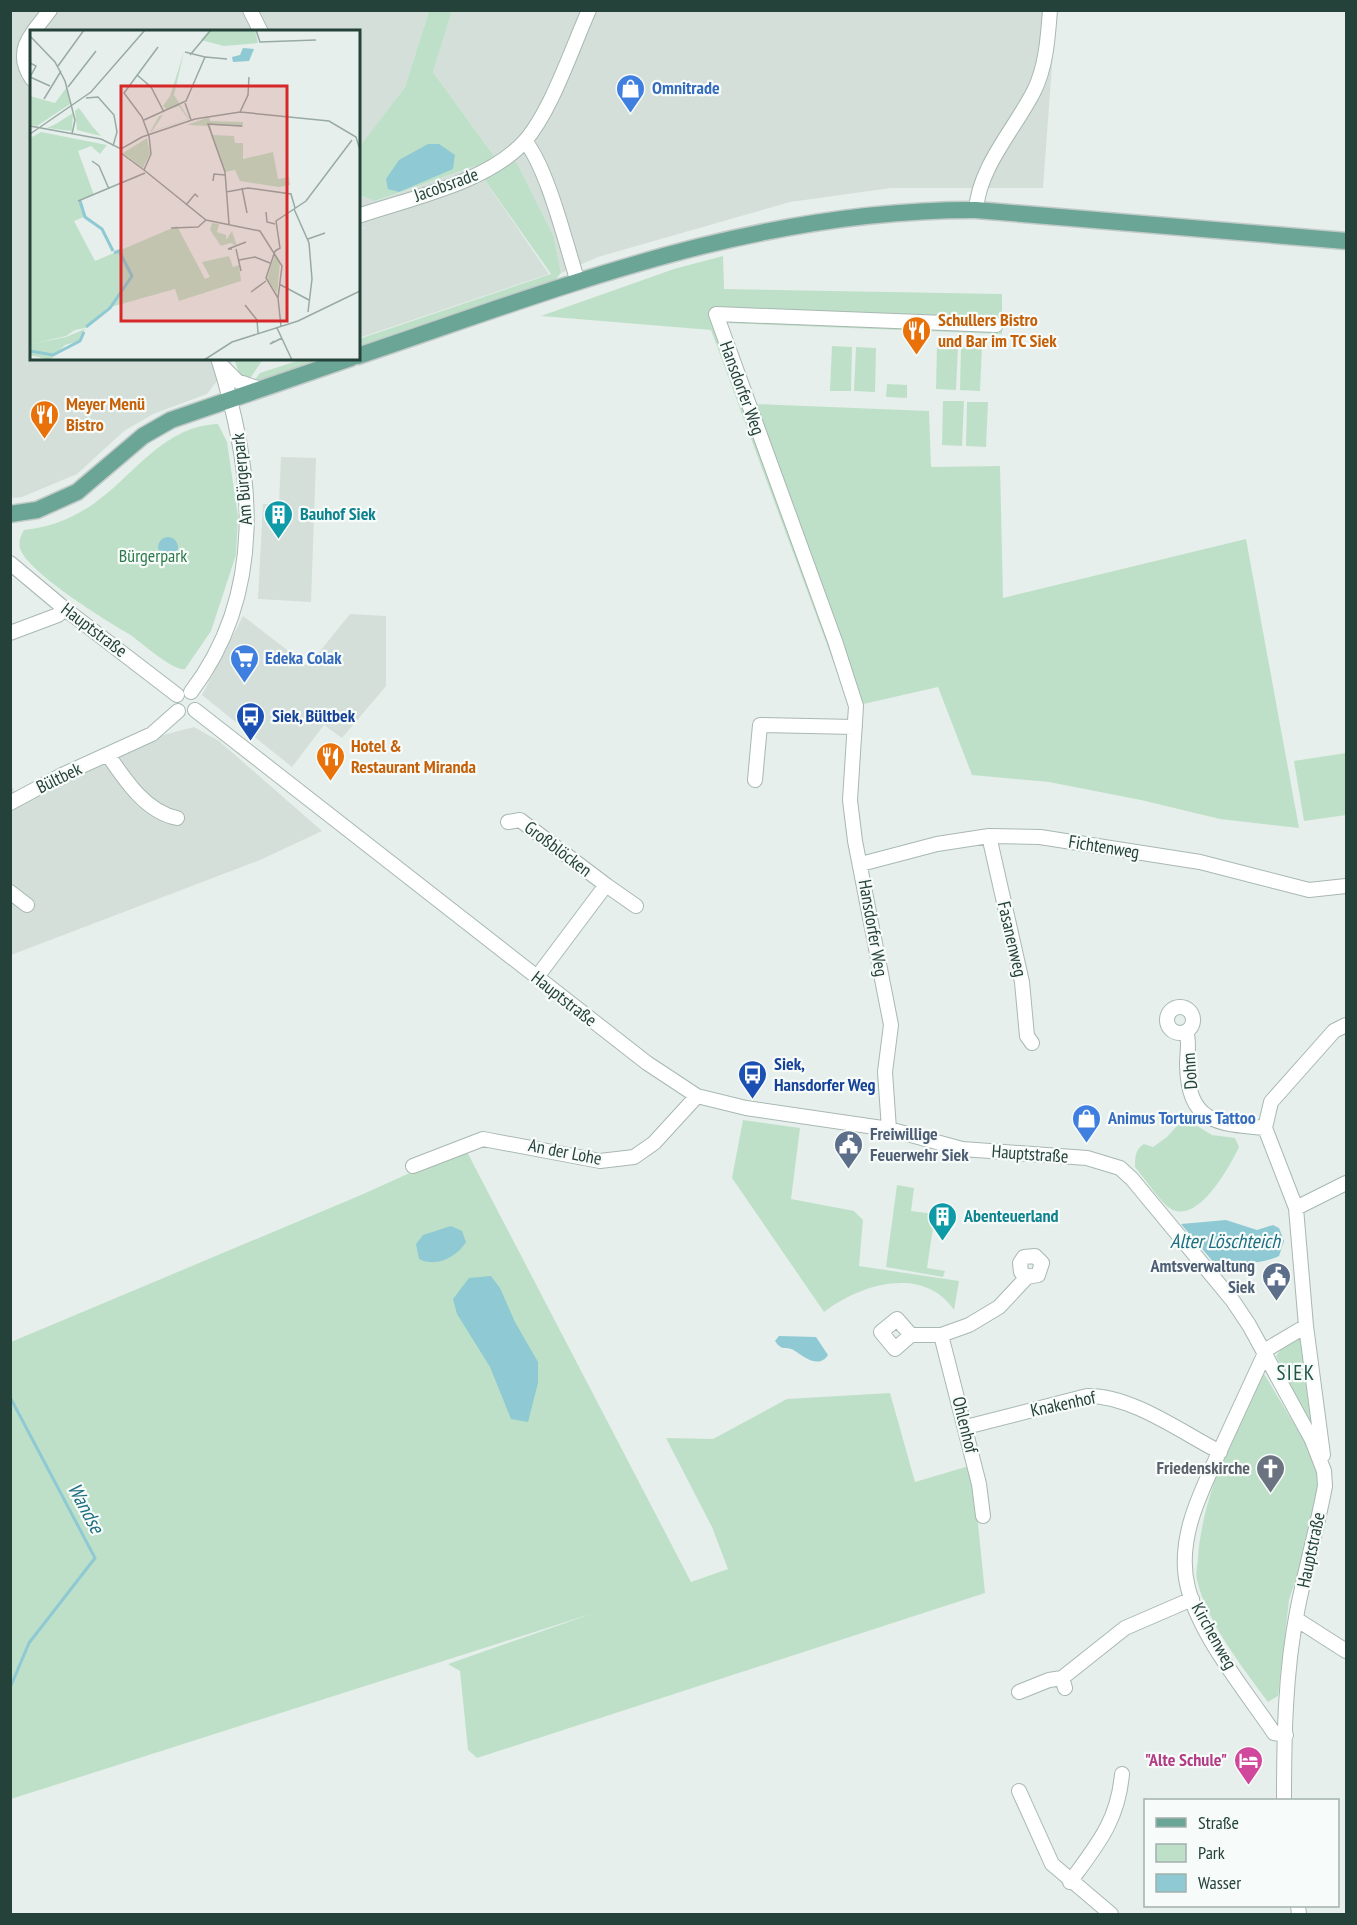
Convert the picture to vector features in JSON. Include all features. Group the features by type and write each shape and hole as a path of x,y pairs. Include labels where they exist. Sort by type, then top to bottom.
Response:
{"main road":[{"path":"360,355 673,251 805,224 936,210 976,210 1347,241"},
{"path":"10,514 37,510 65,498 97,476 151,430 231,399 345,360"}],"street":[{"path":"34,30 50,10"},
{"path":"249,10 260,30"},
{"name":"Jacobsrade","path":"360,215 483,172 505,159 525,141 545,108 589,10"},
{"path":"976,210 978,193 986,175 1035,90 1048,39 1050,10"},
{"path":"30,38 23,55 25,67 30,76"},
{"path":"525,141 537,163 556,213 578,282"},
{"name":"Hansdorfer Weg","path":"889,1129 885,1072 891,1025 850,800 856,706 835,641 716,314 996,325"},
{"path":"219,362 237,381 260,389"},
{"path":"219,362 231,399"},
{"name":"Am Bürgerpark","path":"184,693 208,666 229,619 245,558 248,495 241,441 231,399"},
{"name":"Hauptstraße","path":"10,563 64,609 184,693"},
{"path":"10,633 58,615 64,609"},
{"path":"184,693 198,702 195,710 188,714 178,711 174,705 184,693"},
{"name":"Hauptstraße","path":"195,710 666,1077 697,1096 746,1108 889,1129 962,1149 1087,1158 1120,1168 1143,1190 1233,1301 1312,1440 1323,1471 1322,1501 1296,1619 1286,1735 1284,1799"},
{"name":"Bültbek","path":"10,802 62,775 152,734 178,711"},
{"path":"755,780 760,724 855,727"},
{"path":"108,755 139,796 167,816 177,818"},
{"name":"Großblöcken","path":"508,822 520,820 636,906"},
{"name":"Fichtenweg","path":"861,864 937,844 988,836 1040,837 1200,862 1310,890 1347,886"},
{"name":"Fasanenweg","path":"988,836 1022,980 1027,1035 1032,1043"},
{"name":"Großblöcken","path":"537,977 606,885"},
{"path":"10,892 27,905"},
{"path":"1325,1464 1306,1326 1296,1208 1265,1128 1271,1102 1334,1030 1347,1025"},
{"name":"Dohm","path":"1186,1032 1190,1095 1198,1110 1214,1122 1265,1128"},
{"name":"An der Lohe","path":"413,1166 483,1139 519,1143 600,1161 634,1157 654,1143 697,1096"},
{"path":"1296,1208 1347,1183"},
{"path":"911,1335 941,1335 969,1325 992,1312 1017,1291 1027,1277"},
{"path":"1264,1352 1306,1326"},
{"name":"Ohlenhof","path":"941,1335 966,1427 979,1484 983,1516"},
{"name":"Kirchenweg","path":"1264,1352 1198,1498 1185,1553 1188,1588 1215,1644 1274,1733 1286,1735"},
{"name":"Knakenhof","path":"966,1427 1087,1396 1102,1396 1128,1404 1220,1452"},
{"path":"1019,1692 1049,1680 1064,1683 1125,1628 1192,1599"},
{"path":"1296,1619 1347,1651"},
{"path":"1071,1882 1113,1819 1120,1800 1122,1774"},
{"path":"1019,1791 1052,1864 1111,1914"}],"shaded area":[{"path":"11,11 429,11 405,87 360,148 360,30 30,30 30,360 233,360 207,394 153,414 124,431 77,474 22,497 11,498"},
{"path":"452,11 1056,11 1043,188 891,188 790,202 598,257 561,273 554,237 516,161 504,169 433,72"},
{"path":"475,166 549,274 360,338 360,230 368,226 360,229 360,196 376,201"},
{"path":"281,457 316,458 311,602 258,599 263,504 279,504"},
{"path":"350,614 386,616 386,686 342,738 324,725 292,767 202,695 243,616 308,666"},
{"path":"194,727 219,741 322,831 260,860 11,955 10,782 18,799 152,738"}],"green space":[{"path":"429,11 452,11 433,72 503,168 516,161 554,237 561,273 555,280 360,348 360,339 551,274 475,166 375,201 360,195 360,146 405,87"},
{"path":"723,256 724,289 1002,294 1002,334 726,323 753,404 929,411 931,467 1000,466 1003,598 1246,539 1299,828 1220,819 1141,800 1049,782 972,775 938,687 850,707 711,330 541,316 674,269"},
{"path":"937,345 958,346 956,390 936,389"},
{"path":"832,346 852,347 851,391 830,391"},
{"path":"961,346 982,346 980,391 960,390"},
{"path":"856,347 876,348 875,392 854,391"},
{"path":"235,360 262,360 249,380 240,376"},
{"path":"300,360 322,360 253,382 260,373"},
{"path":"887,384 907,385 907,398 886,397"},
{"path":"943,401 964,401 962,446 942,445"},
{"path":"967,402 988,402 986,447 966,446"},
{"name":"Bürgerpark","path":"218,424 227,442 238,517 236,555 211,631 185,669 179,669 50,581 25,558 20,548 20,541 24,530 53,524 88,508 166,442 199,427"},
{"path":"1346,753 1346,815 1304,821 1294,761"},
{"path":"1184,1118 1212,1135 1235,1138 1239,1147 1211,1192 1190,1210 1179,1212 1168,1207 1159,1198 1135,1167 1135,1160 1141,1146 1144,1144 1153,1147 1167,1137"},
{"path":"743,1120 800,1128 791,1199 854,1211 863,1220 859,1266 959,1281 954,1310 941,1296 926,1287 908,1283 872,1287 838,1302 824,1312 732,1178"},
{"path":"465,1148 691,1582 728,1569 712,1527 666,1438 713,1439 787,1399 890,1393 915,1482 969,1466 974,1484 985,1593 477,1758 468,1750 460,1671 448,1664 594,1613 11,1799 11,1342 361,1195"},
{"path":"897,1185 914,1188 911,1211 935,1214 927,1268 945,1271 943,1277 886,1267"},
{"path":"1302,1337 1314,1436 1276,1356 1285,1344"},
{"path":"1263,1372 1306,1444 1322,1484 1306,1548 1289,1600 1278,1696 1268,1702 1237,1659 1208,1612 1196,1574 1201,1533 1213,1485 1231,1439"}],"water":[{"path":"428,144 439,144 455,155 453,169 399,192 388,189 386,179 399,160"},
{"path":"168,537 175,540 178,547 175,554 168,557 161,554 158,547 161,540"},
{"name":"Alter Löschteich","path":"1226,1220 1257,1230 1273,1225 1279,1228 1284,1241 1279,1256 1256,1262 1215,1264 1181,1224"},
{"path":"451,1226 462,1231 466,1242 462,1247 446,1260 439,1262 419,1259 416,1244 423,1235"},
{"path":"491,1276 500,1288 515,1322 538,1362 538,1383 528,1422 511,1419 490,1367 457,1314 453,1299 469,1278"},
{"path":"779,1336 816,1337 828,1355 820,1361 812,1361 792,1349 780,1347 775,1341"}],"waterway":[{"name":"Wandse","path":"10,1397 95,1558 29,1643 10,1688"}],"place":[{"name":"Omnitrade","path":"631,114"},
{"name":"Schullers Bistro und Bar im TC Siek","path":"917,356"},
{"name":"Meyer Menü Bistro","path":"45,440"},
{"name":"Bauhof Siek","path":"279,540"},
{"name":"Edeka Colak","path":"244,684"},
{"name":"Siek, Bültbek","path":"251,742"},
{"name":"Hotel & Restaurant Miranda","path":"330,782"},
{"name":"Siek, Hansdorfer Weg","path":"753,1100"},
{"name":"Animus Torturus Tattoo","path":"1087,1144"},
{"name":"Freiwillige Feuerwehr Siek","path":"849,1170"},
{"name":"Abenteuerland","path":"943,1242"},
{"name":"Amtsverwaltung Siek","path":"1276,1302"},
{"name":"Friedenskirche","path":"1271,1494"},
{"name":"\"Alte Schule\"","path":"1248,1786"}],"district":[{"name":"SIEK","path":"1296,1373"}]}
